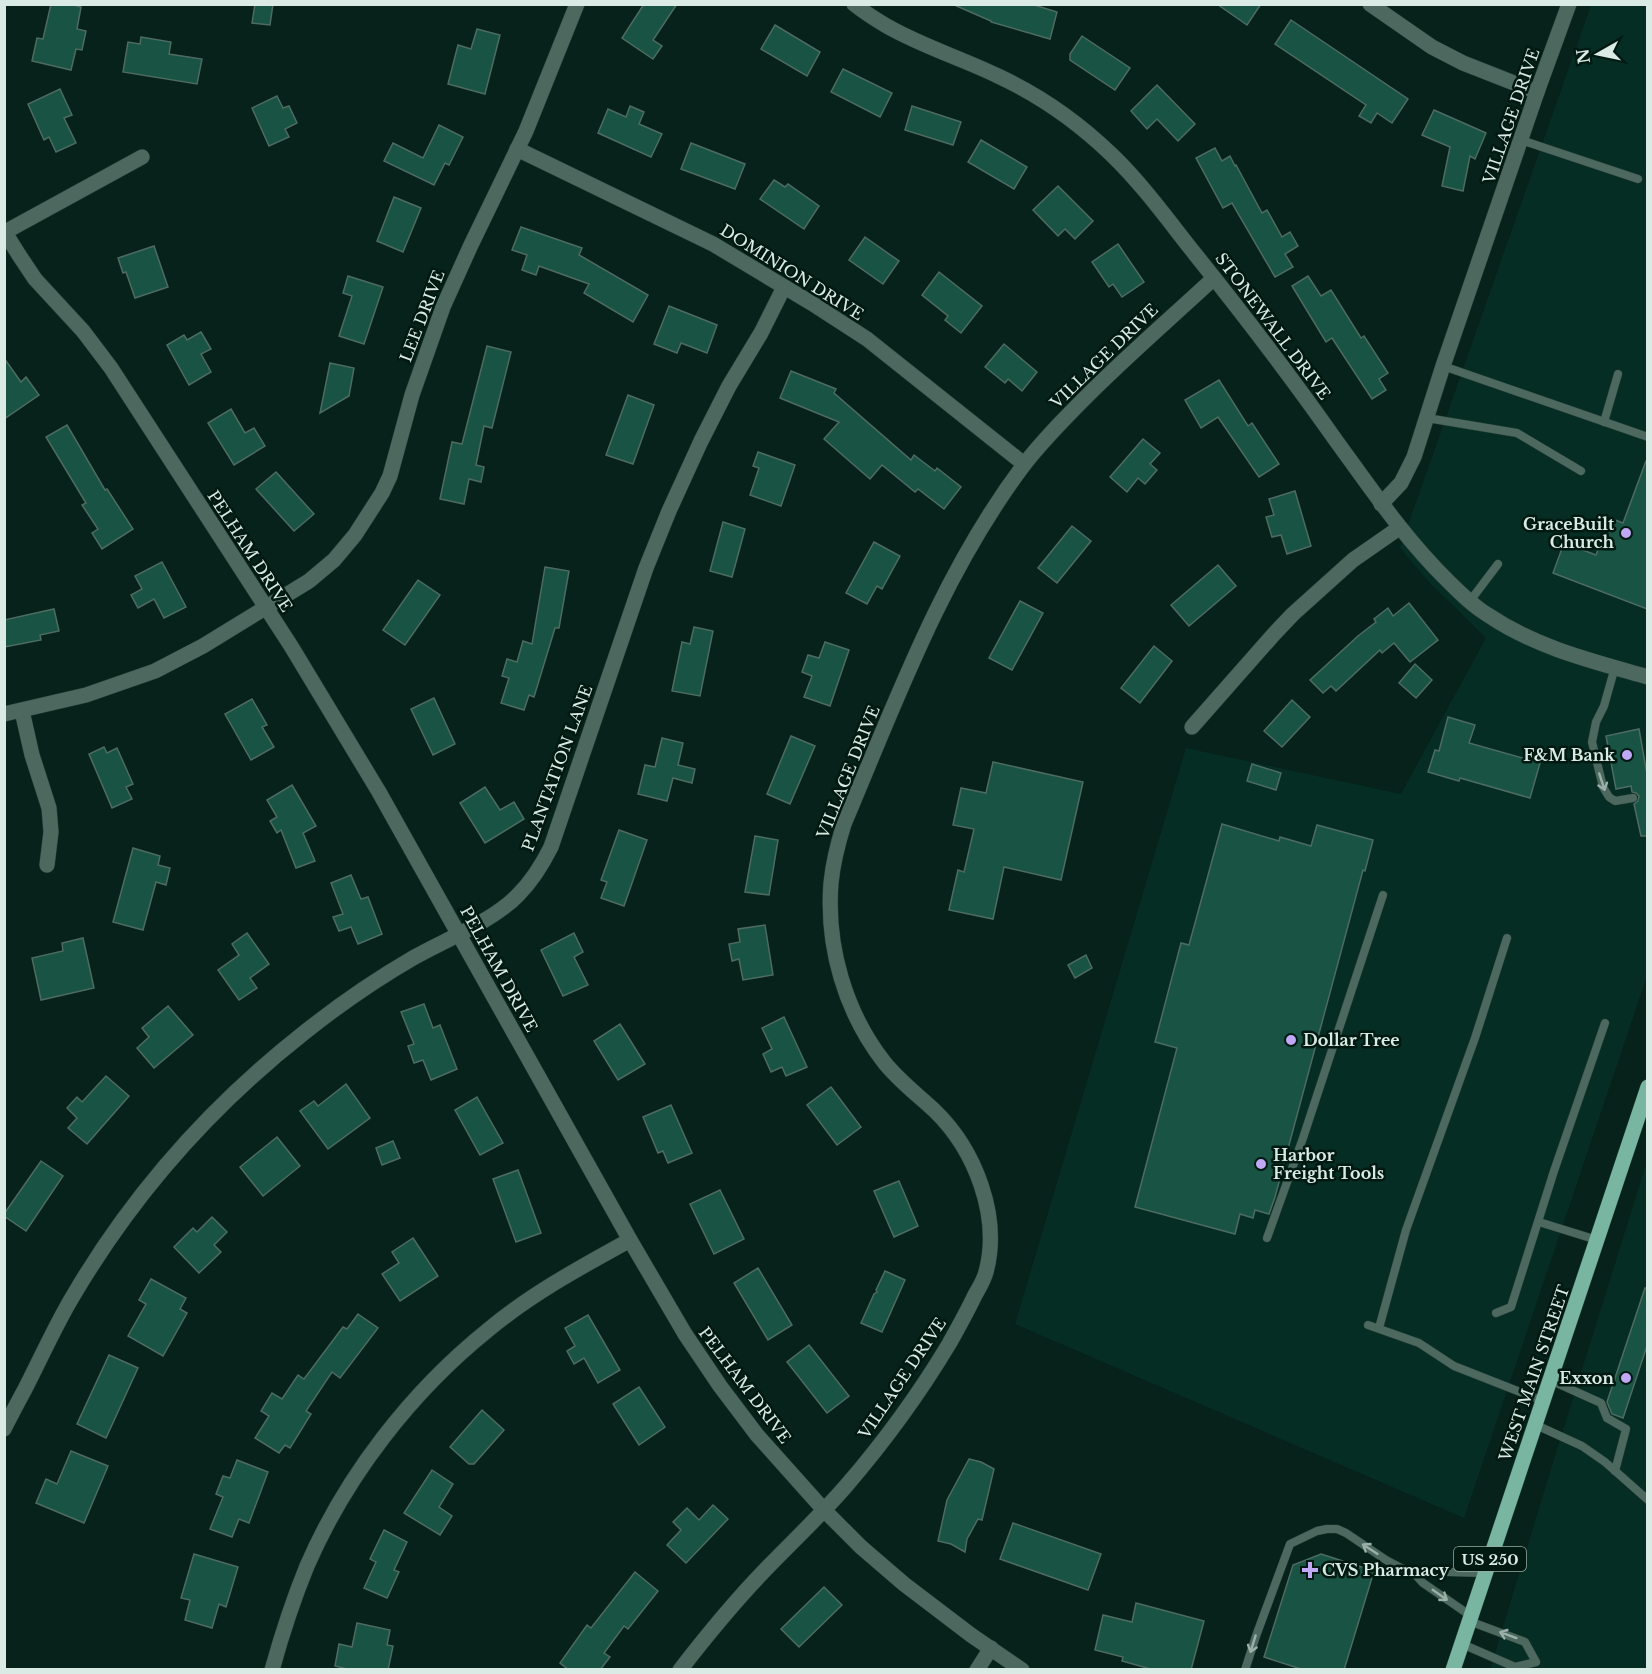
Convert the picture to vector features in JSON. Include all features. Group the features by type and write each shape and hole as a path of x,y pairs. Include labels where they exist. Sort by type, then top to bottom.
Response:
{"main road":[{"name":"WEST MAIN STREET","path":"1453,1670 1647,1087"}],"street":[{"name":"LEE DRIVE","path":"4,714 86,695 155,671 203,646 309,581 334,560 355,535 382,493 393,469 412,395 439,318 470,246 517,149 577,4"},
{"name":"STONEWALL DRIVE","path":"854,4 887,26 999,76 1044,102 1079,126 1112,155 1142,186 1214,278 1296,385 1399,528 1431,564 1470,601 1486,614 1519,634 1561,652 1647,677"},
{"path":"1371,4 1432,47 1463,63 1537,92"},
{"name":"VILLAGE DRIVE","path":"1381,504 1401,483 1408,471 1569,4"},
{"name":"DOMINION DRIVE","path":"517,149 713,244 784,287 867,339 1024,464"},
{"path":"5,232 141,157"},
{"name":"PELHAM DRIVE","path":"5,232 35,279 83,331 111,368 291,646 379,792 630,1240 685,1334 720,1386 757,1436 861,1547 904,1584 1022,1670"},
{"name":"VILLAGE DRIVE","path":"680,1670 702,1641 764,1571 846,1486 884,1438 936,1366 963,1320 986,1273 989,1230 986,1203 981,1182 972,1161 956,1136 936,1113 907,1087 885,1062 866,1035 841,976 832,941 830,914 831,881 844,824 932,617 991,511 1024,464 1055,428 1118,365 1214,278"},
{"name":"PLANTATION LANE","path":"4,1429 73,1294 153,1179 190,1138 245,1082 305,1032 368,986 413,958 497,913 517,897 533,878 551,847 646,568 669,511 729,386 761,333 784,287"},
{"path":"1192,727 1293,614 1353,560 1399,528"},
{"path":"22,711 32,755 49,808 51,832 47,865"},
{"path":"272,1670 294,1599 328,1523 351,1484 403,1414 441,1373 489,1329 573,1272 630,1240"},
{"path":"976,1670 991,1648"}],"lane":[{"path":"1521,140 1638,179"},
{"path":"1443,366 1647,437"},
{"path":"1604,422 1618,374"},
{"path":"1427,418 1517,433 1581,471"},
{"path":"1470,601 1498,564"},
{"path":"1615,667 1604,706 1596,722 1592,742 1602,787 1608,797 1615,801 1633,798"},
{"path":"1267,1238 1303,1138 1383,895"},
{"path":"1379,1328 1407,1230 1475,1038 1507,938"},
{"path":"1496,1313 1511,1307 1554,1171 1605,1023"},
{"path":"1539,1221 1597,1240"},
{"path":"1368,1325 1419,1342 1454,1366 1543,1401"},
{"path":"1550,1380 1601,1403 1607,1418 1626,1429 1615,1471"},
{"path":"1536,1425 1582,1446 1605,1462 1647,1500"},
{"path":"1245,1670 1290,1544 1317,1531 1336,1529 1346,1533 1403,1569 1485,1573"},
{"path":"1412,1571 1423,1583 1470,1619 1525,1642 1536,1662 1515,1667 1462,1644"}],"shaded area":[{"path":"1591,5 1647,5 1647,976 1464,1518 1015,1324 1186,748 1401,794 1486,638 1429,582 1400,548"},
{"path":"1647,1161 1647,1669 1490,1670 1546,1485"}],"building":[{"path":"51,4 81,7 77,29 86,31 82,50 76,49 71,70 32,61 37,38 43,39"},
{"path":"255,4 273,4 270,25 252,23"},
{"path":"644,4 677,4 653,40 662,46 653,59 622,38"},
{"path":"952,4 1031,4 1057,12 1050,39 991,22"},
{"path":"1217,4 1261,4 1247,25"},
{"path":"1291,20 1408,99 1392,123 1377,113 1371,123 1359,116 1366,105 1275,44"},
{"path":"775,25 820,52 807,76 761,49"},
{"path":"477,29 500,35 485,94 448,84 458,45 471,49"},
{"path":"1082,36 1130,68 1115,90 1070,60 1070,54"},
{"path":"141,37 171,42 169,54 202,59 197,84 123,72 128,42 140,44"},
{"path":"843,69 892,93 880,117 831,92"},
{"path":"1157,85 1195,124 1178,141 1157,119 1147,129 1131,111"},
{"path":"60,89 72,115 64,118 76,143 56,152 49,137 44,140 28,104"},
{"path":"277,96 283,108 289,106 297,123 285,129 289,137 269,146 252,108"},
{"path":"630,106 644,112 639,124 662,134 651,157 598,133 608,109 626,117"},
{"path":"912,106 961,122 953,145 905,130"},
{"path":"1434,110 1486,133 1475,159 1470,156 1463,191 1442,186 1450,147 1422,135"},
{"path":"439,125 463,137 449,165 445,163 434,185 384,161 393,143 423,158"},
{"path":"981,140 1027,167 1014,189 968,162"},
{"path":"691,143 745,164 735,189 681,169"},
{"path":"1215,148 1222,161 1230,156 1262,213 1267,210 1282,237 1290,232 1298,246 1285,254 1293,267 1275,277 1232,203 1223,208 1196,158"},
{"path":"774,180 785,187 788,184 819,206 804,229 760,199"},
{"path":"1058,186 1093,221 1075,239 1065,229 1058,236 1033,210"},
{"path":"394,197 421,208 403,252 377,241"},
{"path":"521,227 582,248 579,255 648,295 633,322 584,293 589,284 539,266 536,275 522,270 527,255 512,250"},
{"path":"865,237 899,261 883,284 849,260"},
{"path":"1118,244 1144,282 1122,297 1113,284 1109,287 1092,262"},
{"path":"154,246 168,287 135,298 126,272 123,273 118,258"},
{"path":"939,272 982,306 961,333 945,320 948,316 922,295"},
{"path":"348,276 383,287 364,344 339,336 352,296 343,293"},
{"path":"1308,276 1321,296 1331,290 1361,338 1364,336 1388,373 1379,379 1386,390 1372,399 1332,338 1326,342 1292,286"},
{"path":"669,306 717,325 707,353 681,343 677,353 654,344"},
{"path":"201,332 211,349 201,354 211,372 189,385 167,345 184,335 187,340"},
{"path":"1004,344 1037,372 1022,391 1008,379 1005,383 985,367"},
{"path":"487,346 511,352 492,428 484,426 476,465 484,467 481,482 469,479 464,504 440,499 452,442 462,444"},
{"path":"4,358 21,382 26,377 39,395 4,419"},
{"path":"330,363 354,368 349,396 320,413"},
{"path":"791,371 836,389 834,393 911,460 914,455 935,471 937,468 961,487 944,509 918,489 915,492 882,465 870,479 824,439 839,422 780,398"},
{"path":"1219,380 1248,426 1252,423 1279,464 1259,477 1218,417 1201,428 1185,400"},
{"path":"628,395 654,405 633,464 606,455"},
{"path":"231,409 245,433 254,428 265,446 234,465 208,423"},
{"path":"67,425 105,490 107,489 133,529 102,549 92,533 98,529 82,505 86,503 46,437"},
{"path":"1143,439 1160,453 1150,464 1157,470 1145,484 1138,478 1127,492 1110,477"},
{"path":"758,452 795,465 781,506 750,495 759,468 753,466"},
{"name":"GraceBuilt Church","path":"1646,461 1647,609 1553,573 1564,543 1596,555 1610,518 1623,523"},
{"path":"276,472 314,514 294,531 256,489"},
{"path":"1295,491 1311,546 1287,554 1281,535 1272,537 1266,517 1274,515 1269,499"},
{"path":"723,522 745,529 732,577 710,571"},
{"path":"1072,526 1091,541 1057,583 1038,568"},
{"path":"874,542 900,556 882,589 877,586 867,604 846,593"},
{"path":"162,562 186,607 164,618 154,599 138,608 131,595 142,589 135,576"},
{"path":"1218,565 1236,586 1189,626 1171,605"},
{"path":"545,567 569,571 559,628 555,628 534,697 529,695 524,710 501,703 509,678 502,676 507,659 517,662 523,641 532,644"},
{"path":"418,580 440,595 405,645 383,630"},
{"path":"1020,601 1043,613 1012,670 989,658"},
{"path":"1409,603 1438,640 1410,662 1394,643 1382,653 1380,650 1336,691 1331,686 1323,693 1310,680 1376,622 1374,619 1388,608 1393,616"},
{"path":"54,609 59,631 40,635 41,640 4,647 4,620"},
{"path":"694,627 713,631 700,696 672,691 682,642 690,644"},
{"path":"825,642 849,650 830,706 804,697 812,676 802,672 808,655 819,658"},
{"path":"1154,646 1172,661 1140,703 1121,688"},
{"path":"1415,664 1432,680 1416,698 1399,683"},
{"path":"434,698 455,744 433,755 411,709"},
{"path":"252,699 267,725 262,727 274,747 251,760 225,714"},
{"path":"1292,700 1310,717 1282,747 1264,731"},
{"path":"1448,717 1475,725 1469,743 1540,763 1530,798 1460,778 1459,781 1428,772 1435,750 1439,751"},
{"name":"F&M Bank","path":"1639,729 1647,774 1647,836 1641,836 1634,804 1638,801 1639,796 1632,792 1631,786 1616,789 1606,736"},
{"path":"791,736 815,746 790,804 767,794"},
{"path":"662,738 683,743 678,765 695,769 692,783 673,778 667,801 638,794 645,765 655,767"},
{"path":"104,747 107,753 117,748 133,784 126,787 132,799 112,808 89,754"},
{"path":"993,762 1083,782 1061,880 1004,867 993,919 949,910 958,870 964,872 974,829 953,825 961,788 986,793"},
{"path":"1252,764 1281,773 1276,790 1247,781"},
{"path":"292,785 316,826 303,833 315,861 296,868 281,830 277,833 270,821 277,817 267,800"},
{"path":"485,787 500,810 514,802 524,819 485,843 460,803"},
{"path":"1222,824 1279,841 1280,837 1311,846 1317,825 1373,840 1275,1197 1269,1214 1255,1210 1253,1218 1240,1214 1235,1234 1135,1207 1177,1048 1155,1042 1181,943 1189,945"},
{"path":"619,830 647,840 624,906 601,898 607,882 601,880"},
{"path":"755,836 778,840 769,895 745,892"},
{"path":"133,848 160,856 158,865 170,868 166,885 156,882 143,930 113,922"},
{"path":"351,875 361,899 368,897 382,934 358,944 351,927 339,931 333,917 343,914 331,883"},
{"path":"765,925 773,975 743,980 739,959 732,961 729,944 740,942 738,929"},
{"path":"247,933 269,964 250,978 257,988 239,1000 218,970 239,955 232,944"},
{"path":"574,933 583,952 574,957 588,985 563,996 541,950"},
{"path":"83,938 94,988 41,1000 32,958 63,951 62,943"},
{"path":"1086,955 1092,968 1075,978 1068,965"},
{"path":"424,1004 433,1028 440,1025 457,1069 431,1080 423,1060 414,1063 408,1046 414,1044 401,1012"},
{"path":"168,1006 193,1035 154,1068 137,1048 149,1037 142,1028"},
{"path":"784,1017 807,1067 786,1076 782,1067 771,1072 763,1054 772,1049 762,1028"},
{"path":"620,1024 645,1064 618,1080 594,1041"},
{"path":"106,1076 129,1096 87,1144 68,1128 77,1118 67,1108 77,1097 82,1102"},
{"path":"346,1084 370,1118 328,1149 300,1111 314,1101 318,1106"},
{"path":"831,1087 861,1127 837,1145 807,1105"},
{"path":"477,1097 503,1143 480,1155 455,1110"},
{"path":"671,1105 692,1153 668,1163 663,1151 658,1153 643,1117"},
{"path":"277,1137 300,1166 263,1196 240,1167"},
{"path":"393,1141 400,1158 382,1165 376,1148"},
{"path":"41,1161 63,1176 26,1231 4,1214"},
{"path":"518,1170 541,1233 516,1242 493,1179"},
{"path":"899,1181 918,1226 894,1237 874,1191"},
{"path":"720,1190 744,1239 714,1254 690,1204"},
{"path":"212,1217 227,1232 214,1245 221,1252 199,1273 174,1247 193,1228 197,1232"},
{"path":"413,1238 438,1276 400,1301 382,1274 399,1263 392,1252"},
{"path":"758,1268 792,1325 768,1340 734,1283"},
{"path":"885,1271 905,1280 882,1332 861,1323"},
{"path":"151,1279 186,1298 180,1309 187,1313 163,1356 128,1336 146,1304 139,1300"},
{"name":"Exxon","path":"1645,1288 1647,1288 1647,1346 1623,1418 1612,1414 1607,1402"},
{"path":"358,1314 378,1328 340,1378 332,1372 306,1411 311,1414 290,1448 285,1445 279,1453 255,1438 269,1416 261,1411 272,1393 282,1399 298,1375 304,1379 343,1327 347,1329"},
{"path":"588,1315 620,1370 598,1383 584,1358 574,1364 567,1351 575,1346 565,1328"},
{"path":"809,1345 849,1396 827,1413 787,1362"},
{"path":"109,1355 138,1368 106,1438 77,1424"},
{"path":"639,1387 665,1427 639,1445 613,1404"},
{"path":"482,1410 504,1430 474,1464 469,1464 450,1447"},
{"path":"71,1451 108,1466 84,1523 36,1503 46,1479 57,1484"},
{"path":"969,1459 994,1469 982,1520 978,1519 967,1539 965,1552 951,1544 938,1541 947,1500"},
{"path":"237,1460 268,1472 249,1523 239,1519 232,1537 210,1529 223,1497 216,1494 223,1476 230,1478"},
{"path":"432,1470 453,1484 439,1507 452,1516 440,1535 404,1513"},
{"path":"713,1505 728,1519 686,1563 667,1545 681,1530 673,1522 687,1508 699,1520"},
{"path":"1013,1523 1101,1554 1088,1590 1000,1559"},
{"path":"384,1530 407,1542 394,1570 399,1572 387,1598 364,1588 376,1562 370,1559"},
{"path":"194,1554 238,1567 226,1607 219,1604 212,1628 185,1620 190,1600 181,1598"},
{"name":"CVS Pharmacy","path":"1321,1554 1374,1571 1344,1670 1304,1670 1264,1657 1293,1565"},
{"path":"635,1572 658,1591 628,1629 624,1626 604,1653 610,1657 600,1670 569,1670 560,1663 587,1625 591,1628"},
{"path":"824,1587 842,1605 799,1647 781,1629"},
{"path":"1136,1603 1204,1621 1191,1670 1154,1670 1122,1661 1123,1657 1095,1650 1103,1615 1132,1622"},
{"path":"357,1623 390,1630 387,1645 393,1646 388,1670 351,1670 335,1666 339,1644 352,1647"}],"place":[{"name":"GraceBuilt Church","path":"1626,533"},
{"name":"F&M Bank","path":"1627,755"},
{"name":"Dollar Tree","path":"1291,1040"},
{"name":"Harbor Freight Tools","path":"1261,1164"},
{"name":"Exxon","path":"1626,1378"},
{"name":"CVS Pharmacy","path":"1310,1570"}]}
